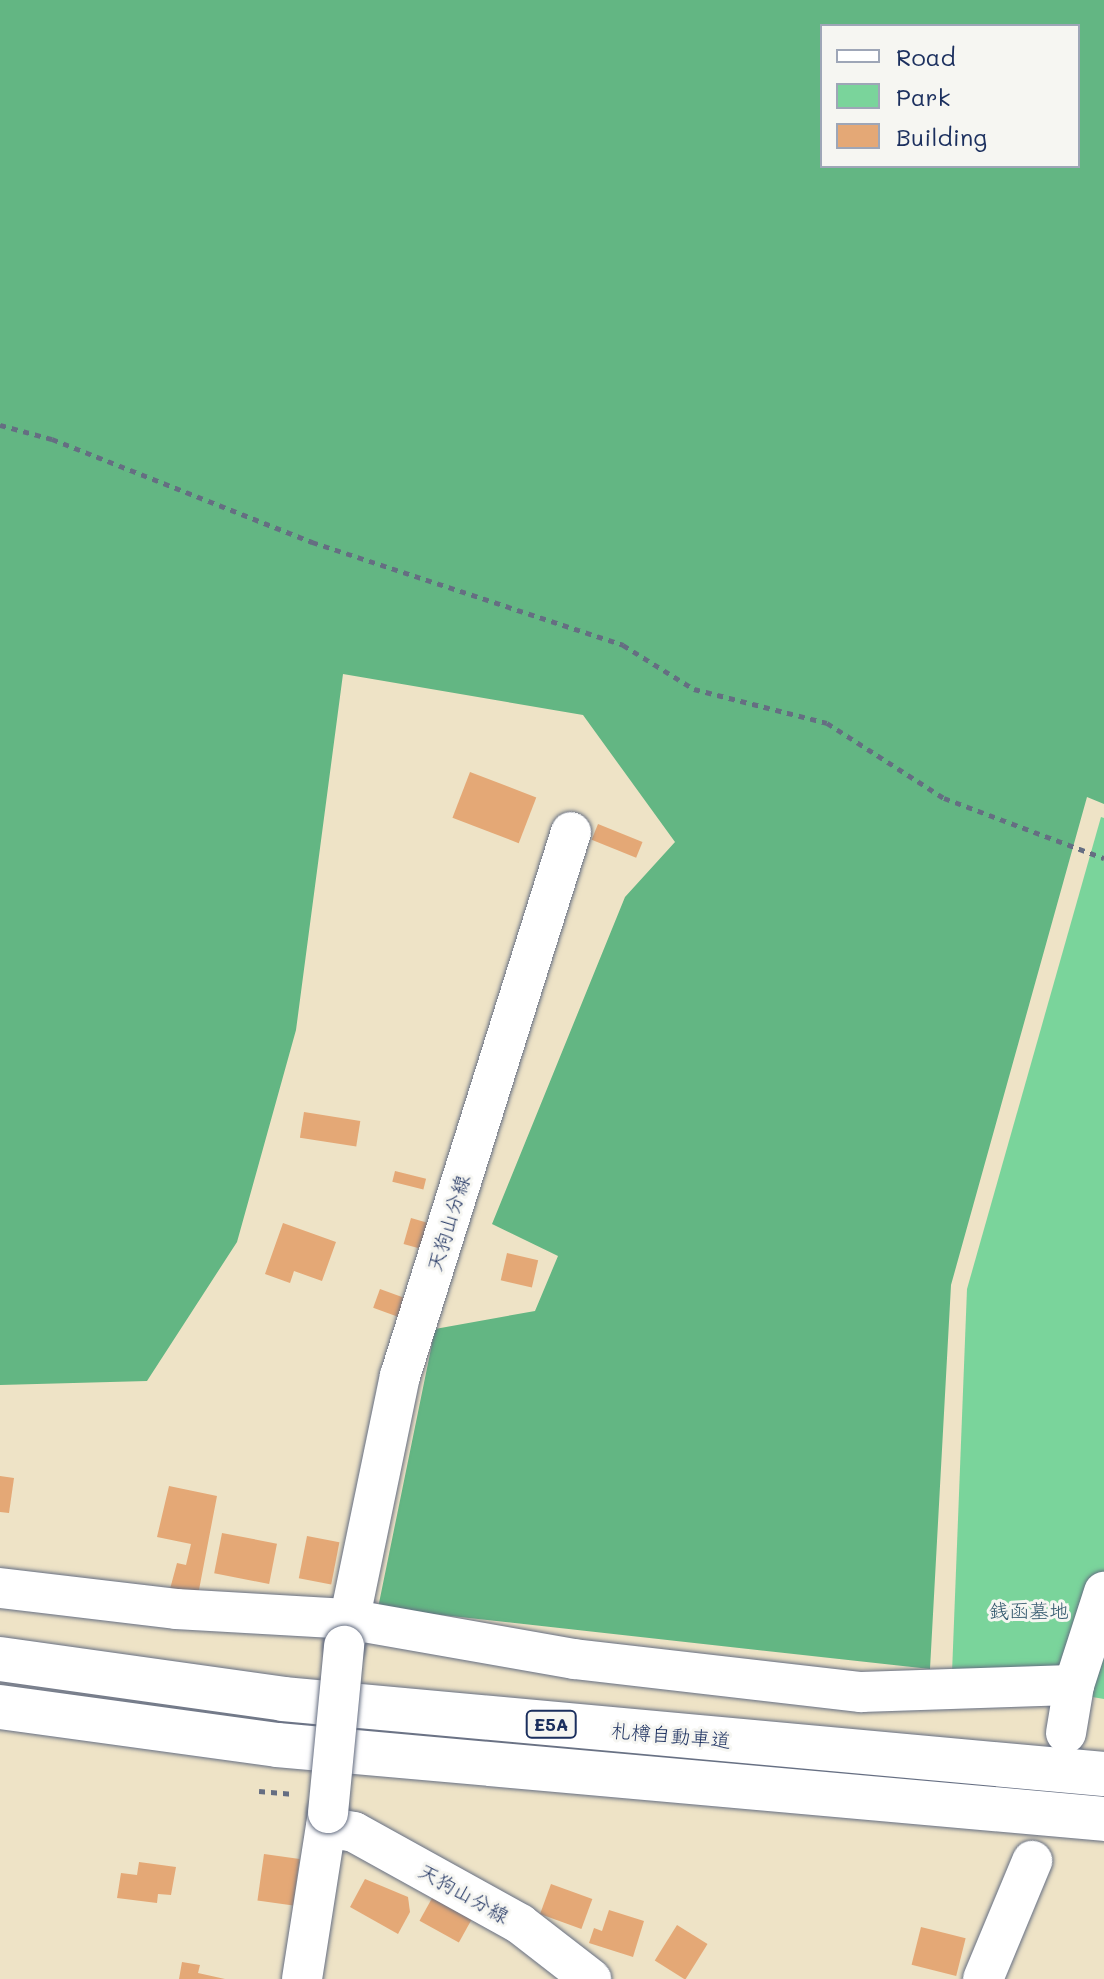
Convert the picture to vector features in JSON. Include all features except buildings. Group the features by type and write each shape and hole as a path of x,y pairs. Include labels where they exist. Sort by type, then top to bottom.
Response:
{"highway":[{"name":"札樽自動車道","path":"0,1659 283,1699 1085,1738"},
{"name":"E5A","path":"0,1707 277,1745 1104,1819"}],"street":[{"name":"天狗山分線","path":"302,1979 327,1820 346,1633 400,1376 571,832"},
{"path":"0,1588 346,1633 861,1692 1085,1738 1104,1592"},
{"name":"天狗山分線","path":"327,1820 520,1924 591,1979"},
{"path":"983,1979 1032,1861"}],"path":[{"path":"0,425 52,439 312,542 623,645 694,689 827,723 944,798 1104,858"},
{"path":"259,1791 294,1794"}],"green space":[{"path":"0,0 1104,0 1104,804 1087,797 951,1285 930,1669 378,1608 435,1329 535,1311 558,1256 492,1224 625,897 675,842 583,715 343,674 296,1030 237,1242 147,1381 0,1385"},
{"name":"銭函墓地","path":"1101,817 1104,818 1104,1699 952,1673 967,1289"}]}
